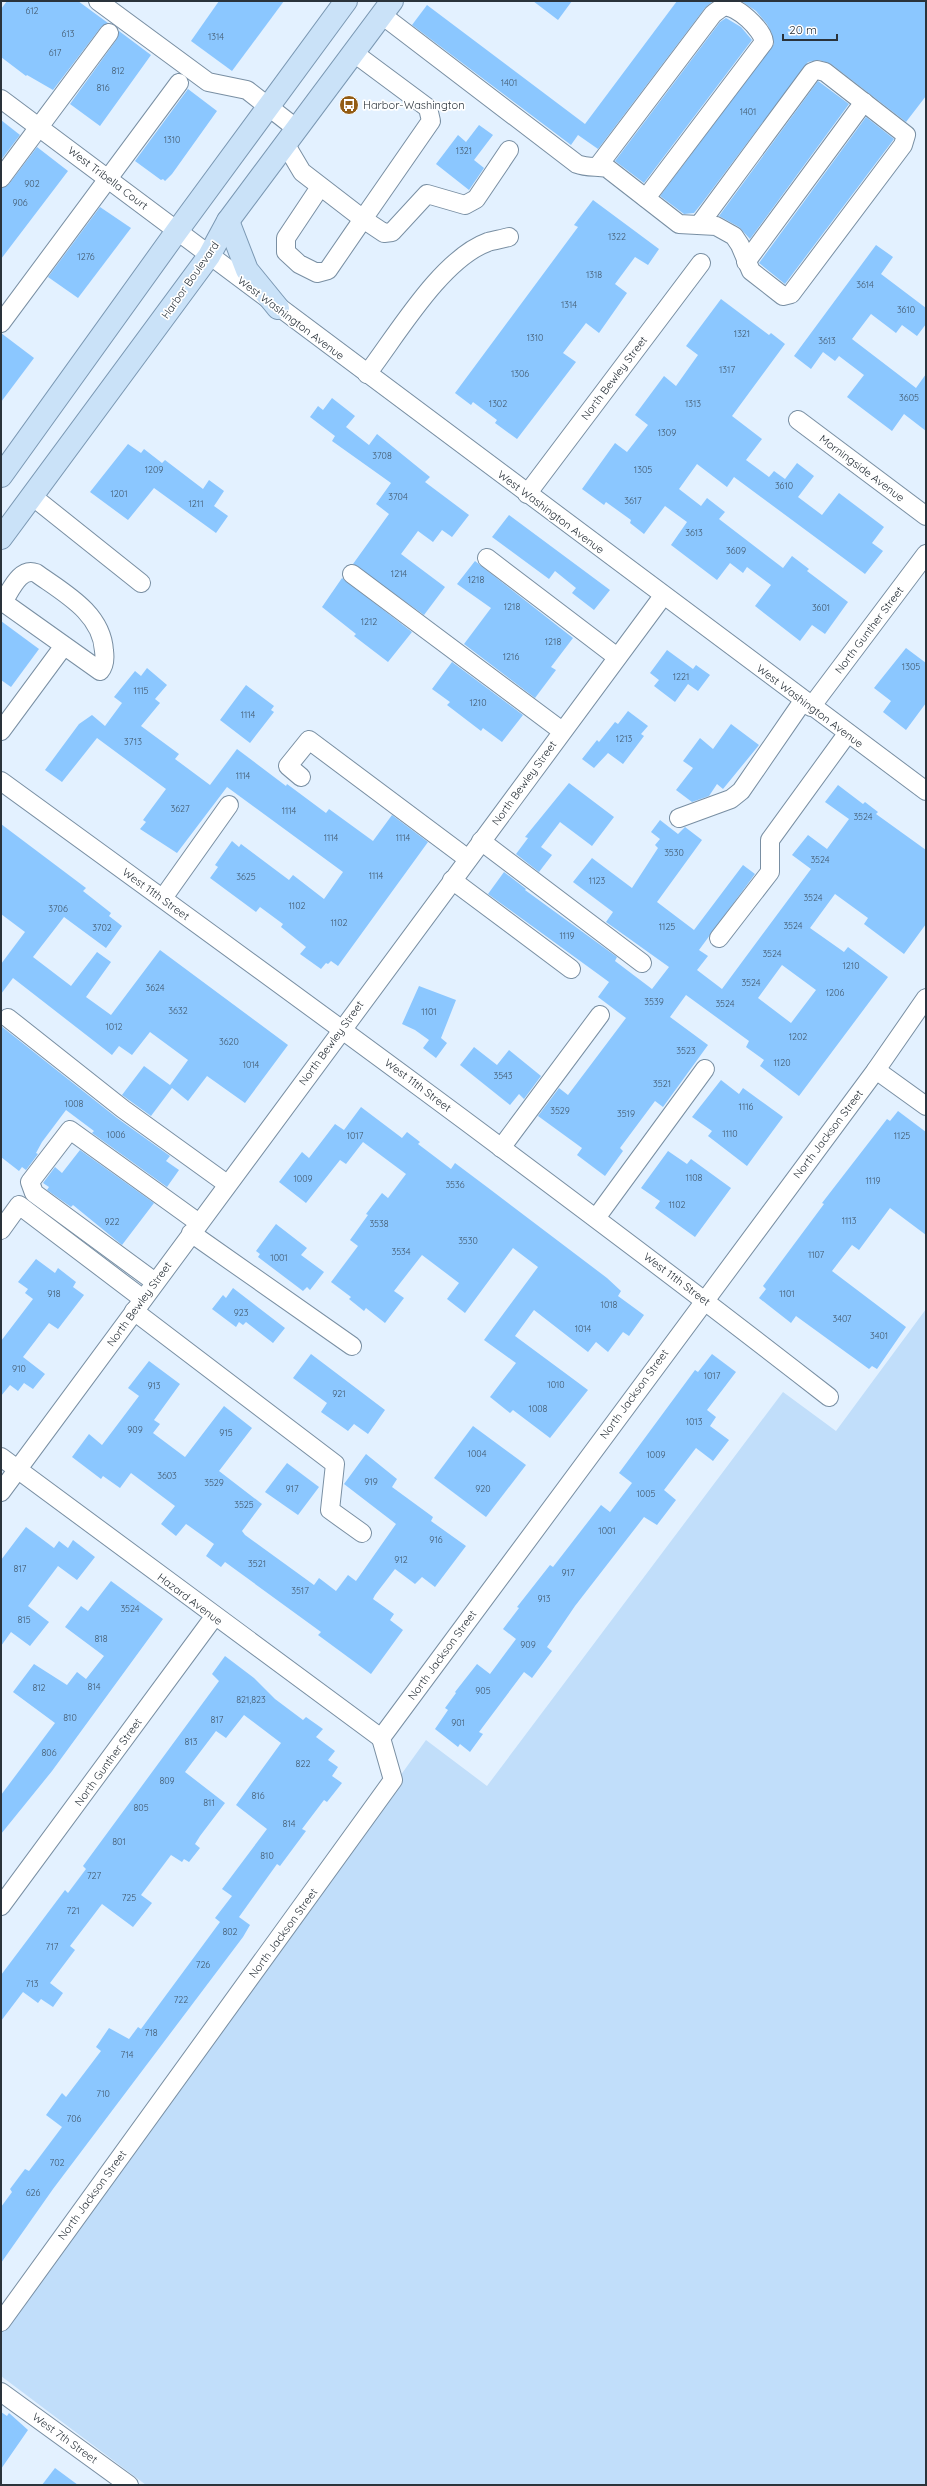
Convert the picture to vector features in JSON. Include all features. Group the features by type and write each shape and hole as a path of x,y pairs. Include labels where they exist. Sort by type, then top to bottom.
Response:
{"main road":[{"path":"1,475 177,231 346,1"},
{"name":"Harbor Boulevard","path":"1,538 209,256 228,222 387,8"},
{"path":"228,222 247,270 278,308"}],"street":[{"path":"98,1 208,82 246,90 268,106 292,137 302,172 363,219 384,232 392,232 427,194 465,205 476,199 509,150"},
{"path":"598,166 713,14 724,7 733,8 757,27 763,35 764,42 646,198"},
{"path":"387,8 577,164 586,167 598,166 607,168 679,224 716,226 734,236 740,245 746,262 757,277 779,294 787,296 791,294 903,145 906,135 825,72 817,70 812,72 699,225"},
{"path":"1,178 109,33"},
{"path":"320,187 286,238 286,252 299,264 317,273 328,270 431,121 428,108 354,53"},
{"path":"1,323 179,83"},
{"name":"West Tribella Court","path":"1,99 177,231"},
{"path":"746,262 864,102"},
{"name":"West Washington Avenue","path":"177,231 847,734 926,791"},
{"path":"367,374 431,288 451,266 487,243 509,237"},
{"name":"North Bewley Street","path":"527,494 701,263"},
{"name":"Morningside Avenue","path":"798,420 926,516"},
{"path":"32,496 141,583"},
{"name":"North Gunther Street","path":"678,818 731,799 741,791 807,704 926,554"},
{"path":"487,558 618,657"},
{"path":"30,571 36,572 83,607 98,626 104,638 105,660 102,668 100,671 63,646 2,601 23,573 30,571"},
{"path":"352,574 562,731"},
{"name":"North Bewley Street","path":"1,1492 227,1184 663,596"},
{"path":"1,732 63,646"},
{"path":"719,938 770,872 770,840 847,734"},
{"path":"301,777 288,766 309,740 468,859"},
{"name":"West 11th Street","path":"1,781 342,1029 596,1218 829,1397"},
{"path":"162,898 229,805"},
{"path":"481,842 642,963"},
{"path":"452,880 571,969"},
{"name":"North Jackson Street","path":"1,2322 393,1780 381,1738 704,1300 876,1070 926,998"},
{"path":"501,1148 600,1015"},
{"path":"8,1018 123,1109 227,1184"},
{"path":"596,1218 705,1069"},
{"path":"876,1070 926,1106"},
{"path":"155,1282 34,1193 30,1182 70,1130 195,1228 352,1346"},
{"path":"1,1230 19,1206 336,1464 330,1510 362,1533"},
{"name":"Hazard Avenue","path":"1,1457 214,1617 381,1738"},
{"name":"North Gunther Street","path":"1,1906 214,1617"},
{"name":"West 7th Street","path":"1,2392 129,2485"}],"shaded area":[{"path":"926,1309 926,2485 146,2485 1,2376 1,2330 426,1740 487,1786 783,1392 836,1431"}],"building":[{"path":"7,1 78,1 108,23 101,27 53,90 27,75 26,76 1,57 1,9"},
{"path":"219,1 284,1 232,71 191,41"},
{"path":"533,1 572,1 558,20"},
{"path":"677,1 713,1 705,8 598,149 578,135 571,145 412,25 427,5 585,124"},
{"path":"741,1 926,1 926,96 906,122 831,64 819,60 808,62 694,213 684,214 660,196 774,44 772,34 767,24 756,11"},
{"path":"726,18 741,27 752,40 644,183 615,161 720,22"},
{"path":"119,31 151,55 100,126 70,104 117,39"},
{"path":"818,81 849,104 750,239 739,227 719,216"},
{"path":"188,89 217,111 172,174 165,181 163,179 161,180 135,161"},
{"path":"866,117 894,139 785,284 759,263"},
{"path":"1,120 20,135 1,160"},
{"path":"479,125 493,135 474,160 484,168 469,190 436,164 458,135 466,142"},
{"path":"37,147 68,171 1,259 1,188 9,184"},
{"path":"593,200 659,249 648,265 635,257 615,284 627,293 599,333 586,323 563,353 576,362 517,439 495,423 497,420 473,402 471,405 455,393 578,227 574,225"},
{"path":"100,207 131,228 78,298 48,277"},
{"path":"876,245 893,257 881,274 926,308 926,324 917,336 902,325 896,333 871,314 852,339 916,388 926,374 926,431 904,414 892,431 847,397 864,375 839,356 835,361 823,352 811,369 794,356"},
{"path":"721,299 769,335 771,333 785,344 732,416 762,439 746,460 769,477 774,471 785,479 797,463 814,476 798,497 822,515 839,493 884,527 872,543 883,551 865,574 734,477 727,487 697,464 679,489 701,506 707,498 725,512 719,519 783,568 792,556 809,569 807,571 848,602 825,634 812,625 800,641 755,606 771,585 747,567 743,573 730,563 717,580 671,545 687,522 665,506 644,534 630,523 631,520 606,502 604,505 582,489 615,443 627,452 648,425 635,415 664,376 676,386 698,355 686,346"},
{"path":"1,333 34,358 1,402"},
{"path":"332,398 355,416 346,427 369,445 377,434 430,477 425,482 469,515 452,537 442,530 433,542 418,531 401,554 445,587 424,615 353,564 389,514 376,504 391,483 332,441 335,436 310,417 318,406 323,410"},
{"path":"128,444 141,453 144,449 162,463 165,460 203,489 209,480 224,491 214,506 228,516 216,533 154,488 128,520 90,492"},
{"path":"509,515 610,590 594,610 572,593 576,588 555,571 549,579 492,537"},
{"path":"475,561 573,638 551,667 556,670 535,698 464,644 491,608 457,584"},
{"path":"342,578 412,632 388,662 354,636 356,634 322,607"},
{"path":"1,621 39,649 11,687 1,680"},
{"path":"906,648 926,663 926,703 906,730 883,712 891,701 874,688"},
{"path":"667,650 693,669 696,665 710,675 698,691 688,684 675,702 654,686 659,680 650,673"},
{"path":"452,662 523,715 502,742 483,728 481,731 447,705 450,702 432,689"},
{"path":"147,668 167,685 155,699 160,703 141,726 179,754 175,759 210,785 237,749 286,786 287,784 326,813 329,809 373,841 392,815 428,842 338,966 331,961 328,964 326,963 321,969 300,954 306,947 281,927 283,924 260,907 256,912 210,878 218,867 215,865 232,841 239,847 241,844 289,880 293,875 324,899 343,872 227,787 177,853 140,829 146,822 143,820 166,789 97,738 62,782 45,770 79,724 92,715 105,726 122,703 114,697 135,671 141,676"},
{"path":"246,685 274,706 271,710 274,712 250,743 220,720"},
{"path":"628,711 648,726 641,734 644,736 623,764 608,753 594,768 582,759 597,740 599,742 615,722 618,724"},
{"path":"731,724 759,745 723,789 717,784 709,796 692,802 676,790 693,768 683,761 700,738 713,749"},
{"path":"569,783 614,817 592,846 560,822 541,847 552,855 539,872 516,854 528,838 525,837"},
{"path":"838,785 863,804 865,802 878,812 876,814 926,850 926,924 904,954 864,924 868,918 835,894 810,928 844,952 848,947 888,977 799,1096 760,1066 764,1060 746,1047 749,1041 686,995 670,1017 708,1045 663,1107 655,1101 620,1148 623,1151 605,1176 577,1155 582,1148 538,1116 559,1088 568,1095 626,1018 598,997 609,982 488,894 504,872 526,889 525,890 617,957 615,961 652,989 669,967 606,922 613,912 573,882 592,858 632,888 658,848 655,845 660,839 651,832 660,820 678,834 685,827 702,840 657,902 694,930 743,865 755,874 699,950 708,956 697,970 722,989 811,869 792,855 808,835 827,849 849,819 825,802","holes":["782,965 816,990 791,1023 758,998"]},
{"path":"1,824 86,888 83,891 111,913 109,916 122,926 106,948 64,917 33,957 71,986 97,952 111,962 86,997 111,1015 160,950 288,1045 245,1103 207,1076 188,1101 172,1088 151,1116 122,1095 144,1066 170,1085 188,1060 150,1032 132,1055 119,1046 112,1055 13,978 1,994 1,964 25,932 1,914"},
{"path":"419,986 456,1000 441,1038 447,1043 436,1058 423,1048 429,1040 415,1030 402,1024"},
{"path":"1,1026 117,1118 170,1156 166,1161 179,1170 167,1187 92,1133 94,1131 66,1110 42,1142 36,1153 38,1154 26,1170 22,1167 19,1171 1,1157"},
{"path":"474,1047 497,1065 509,1050 541,1076 524,1099 519,1094 510,1105 460,1065"},
{"path":"721,1080 739,1094 743,1088 783,1117 747,1166 708,1136 712,1131 692,1117"},
{"path":"361,1107 402,1138 407,1132 420,1142 418,1144 451,1169 455,1163 607,1278 621,1291 618,1296 644,1315 629,1336 623,1332 608,1352 596,1342 588,1352 534,1310 515,1336 588,1390 550,1438 513,1410 510,1413 490,1397 516,1363 484,1340 538,1267 513,1248 465,1313 447,1299 459,1283 422,1255 394,1291 404,1298 385,1323 366,1308 364,1311 349,1299 351,1297 331,1282 358,1246 350,1240 368,1215 366,1214 382,1193 388,1198 406,1174 363,1142 346,1164 340,1160 306,1203 279,1182 302,1152 309,1158 335,1124 344,1130"},
{"path":"898,1111 926,1132 926,1235 890,1208 859,1250 852,1245 832,1271 906,1327 877,1369 872,1366 869,1369 796,1316 791,1323 759,1298 766,1289 763,1286 824,1204 822,1203 887,1119 890,1121"},
{"path":"80,1150 154,1203 122,1245 73,1205 71,1207 47,1190 49,1187 43,1183 55,1167 62,1173"},
{"path":"668,1151 687,1164 691,1159 731,1188 695,1237 655,1208 660,1201 641,1188"},
{"path":"276,1224 307,1248 301,1255 324,1272 310,1290 307,1287 303,1291 258,1257 260,1254 256,1251"},
{"path":"36,1259 55,1273 58,1268 76,1282 73,1287 84,1295 58,1329 49,1323 23,1357 45,1374 33,1389 24,1383 18,1391 10,1385 1,1396 1,1341 33,1299 25,1293 28,1289 18,1282"},
{"path":"233,1288 285,1328 273,1343 246,1322 243,1325 239,1322 236,1327 212,1309 223,1295 226,1298"},
{"path":"311,1354 385,1410 368,1434 354,1424 348,1431 321,1412 327,1403 293,1378"},
{"path":"712,1354 736,1372 707,1410 716,1417 710,1426 729,1440 713,1461 696,1448 664,1490 676,1500 657,1525 644,1517 575,1606 547,1647 552,1651 532,1678 524,1672 479,1732 483,1734 470,1752 460,1744 458,1747 435,1729 448,1710 445,1708 456,1693 455,1692 477,1664 490,1674 516,1639 503,1629 519,1608 517,1607 550,1565 553,1567 601,1505 610,1512 632,1483 619,1473 695,1370 698,1372"},
{"path":"149,1361 180,1384 154,1420 160,1424 153,1433 185,1457 224,1406 252,1428 219,1471 262,1504 242,1531 245,1535 314,1585 319,1578 336,1591 348,1575 356,1581 396,1524 344,1484 366,1454 397,1479 392,1487 433,1517 431,1521 466,1546 435,1587 422,1577 415,1584 395,1569 375,1595 373,1599 394,1614 390,1620 403,1630 371,1674 318,1635 321,1632 225,1562 221,1567 206,1556 214,1544 189,1526 186,1524 176,1536 161,1524 175,1506 131,1473 120,1488 103,1476 101,1479 72,1457 89,1434 102,1445 139,1396 128,1388"},
{"path":"473,1426 526,1465 486,1517 434,1478"},
{"path":"287,1463 319,1487 298,1515 265,1492"},
{"path":"26,1527 54,1548 59,1541 68,1548 73,1540 95,1557 77,1580 58,1566 28,1606 49,1622 30,1646 11,1632 1,1646 1,1560"},
{"path":"111,1581 163,1619 52,1771 1,1834 1,1795 55,1723 13,1692 34,1664 67,1685 77,1672 86,1679 104,1656 65,1627 81,1606 88,1611"},
{"path":"225,1656 254,1678 275,1699 303,1720 306,1717 323,1729 316,1737 335,1751 328,1760 338,1767 332,1776 342,1783 327,1802 324,1800 302,1829 306,1831 280,1866 277,1864 239,1917 250,1925 243,1937 53,2189 1,2263 1,2207 12,2192 10,2189 25,2169 29,2171 62,2127 46,2115 62,2093 66,2097 101,2051 96,2047 109,2028 129,2039 138,2027 141,2029 220,1922 215,1918 232,1896 222,1889 267,1829 236,1805 281,1743 244,1715 226,1738 216,1731 185,1772 225,1803 195,1844 200,1848 189,1862 184,1859 182,1862 171,1855 141,1895 152,1903 133,1927 102,1904 70,1946 75,1950 50,1983 63,1993 53,2007 41,1999 38,2003 23,1992 1,2021 1,1975 65,1890 68,1893 86,1869 83,1866 219,1681 212,1674"},
{"path":"1,2412 7,2416 9,2413 28,2430 1,2469"},
{"path":"55,2468 78,2485 42,2485"}],"place":[{"name":"Harbor-Washington","path":"349,105"}]}
